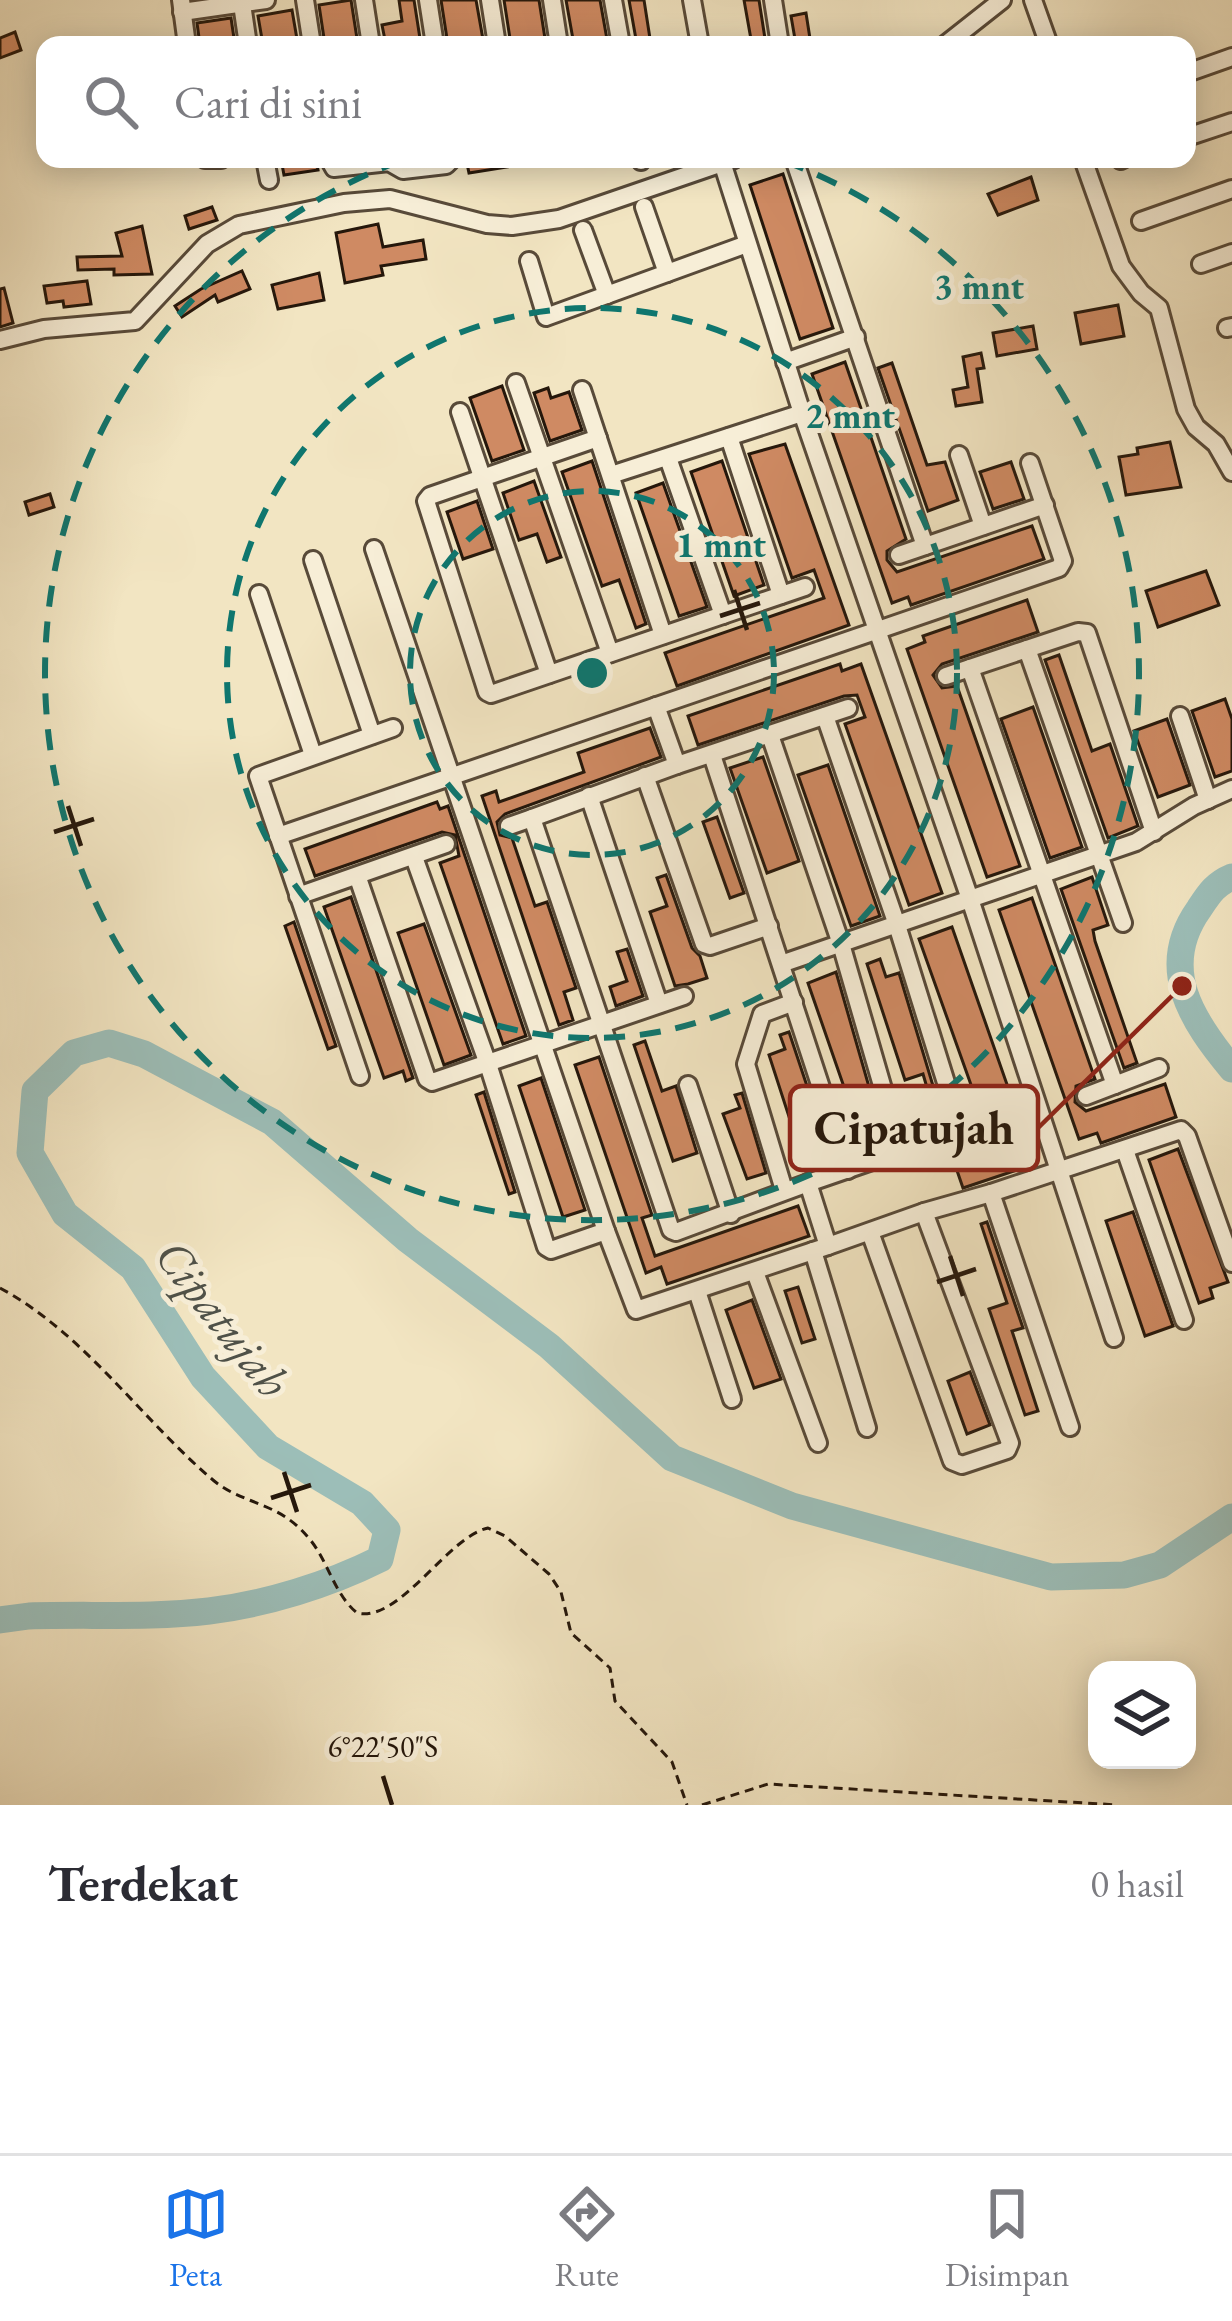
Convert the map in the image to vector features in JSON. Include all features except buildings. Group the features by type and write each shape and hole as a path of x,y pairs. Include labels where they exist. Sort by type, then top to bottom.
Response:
{"street":[{"path":"182,7 266,0"},
{"path":"305,0 311,36"},
{"path":"364,0 370,36"},
{"path":"428,0 434,36"},
{"path":"490,0 495,36"},
{"path":"552,0 558,36"},
{"path":"613,0 619,36"},
{"path":"692,0 698,36"},
{"path":"772,0 778,36"},
{"path":"957,36 1003,0"},
{"path":"1033,0 1046,36"},
{"path":"242,4 247,36"},
{"path":"1196,70 1232,57"},
{"path":"1196,134 1232,122"},
{"path":"267,168 269,179"},
{"path":"0,340 44,329 135,320 206,244 239,225 344,203 390,199 512,226 559,218 705,168"},
{"path":"727,168 785,362 970,899 1114,1338"},
{"path":"797,168 926,546"},
{"path":"1086,168 1121,266 1159,308 1186,410 1196,427 1216,443 1232,472"},
{"path":"1141,221 1232,189"},
{"path":"644,207 667,273"},
{"path":"583,230 607,295"},
{"path":"530,261 546,317 747,244"},
{"path":"1201,264 1232,253"},
{"path":"785,362 856,337"},
{"path":"516,383 610,653"},
{"path":"582,390 663,634"},
{"path":"460,412 549,674"},
{"path":"611,476 802,413"},
{"path":"729,437 782,595"},
{"path":"598,438 430,496 426,507 491,694 805,587"},
{"path":"959,454 983,526"},
{"path":"668,458 723,615"},
{"path":"278,836 1059,568 1062,554 1030,464"},
{"path":"899,555 1045,505"},
{"path":"374,549 633,1310 1174,1132 1185,1132 1232,1263"},
{"path":"313,560 372,735"},
{"path":"259,594 314,755"},
{"path":"946,676 1078,632 1089,635 1154,832"},
{"path":"1027,649 1123,923"},
{"path":"970,668 1114,1085"},
{"path":"656,706 677,765"},
{"path":"509,826 848,708"},
{"path":"825,716 961,1131"},
{"path":"1180,716 1208,800"},
{"path":"360,1076 258,776 393,728"},
{"path":"770,735 841,944 901,1151"},
{"path":"712,755 848,1170"},
{"path":"645,776 702,942 710,946 769,926"},
{"path":"781,964 1100,856 1232,789"},
{"path":"589,796 659,1004"},
{"path":"532,818 674,1232"},
{"path":"298,896 446,844"},
{"path":"414,857 488,1064 546,1247 551,1250 606,1231"},
{"path":"358,878 427,1079 434,1082 684,996"},
{"path":"784,1190 746,1064 762,1014 794,1002"},
{"path":"1086,1096 1159,1068"},
{"path":"688,1085 731,1214"},
{"path":"655,1240 784,1190 985,1122"},
{"path":"1125,1150 1184,1320"},
{"path":"808,1183 867,1428"},
{"path":"991,1193 1070,1427"},
{"path":"870,1232 952,1461 962,1465 1007,1450 1010,1443 924,1212"},
{"path":"754,1272 818,1443"},
{"path":"697,1291 732,1399"}],"path":[{"path":"0,1288 74,1344 214,1481 273,1507 310,1539 353,1610 368,1616 422,1580 468,1535 495,1529 557,1583 571,1634 608,1665 615,1701 672,1762 687,1805"},
{"path":"702,1805 768,1784 1118,1805"}],"waterway":[{"name":"Cipatujah","path":"1232,877 1209,894 1187,931 1180,973 1193,1013 1232,1069"},
{"name":"Cipatujah","path":"0,1620 187,1613 252,1604 318,1585 380,1559 387,1530 362,1503 268,1447 203,1377 133,1268 65,1214 30,1153 35,1091 74,1053 109,1043 144,1054 272,1122 408,1240 549,1346 672,1458 792,1506 1051,1577 1124,1575 1160,1565 1232,1517"}],"place":[{"name":"Cipatujah","path":"1182,986"}]}
